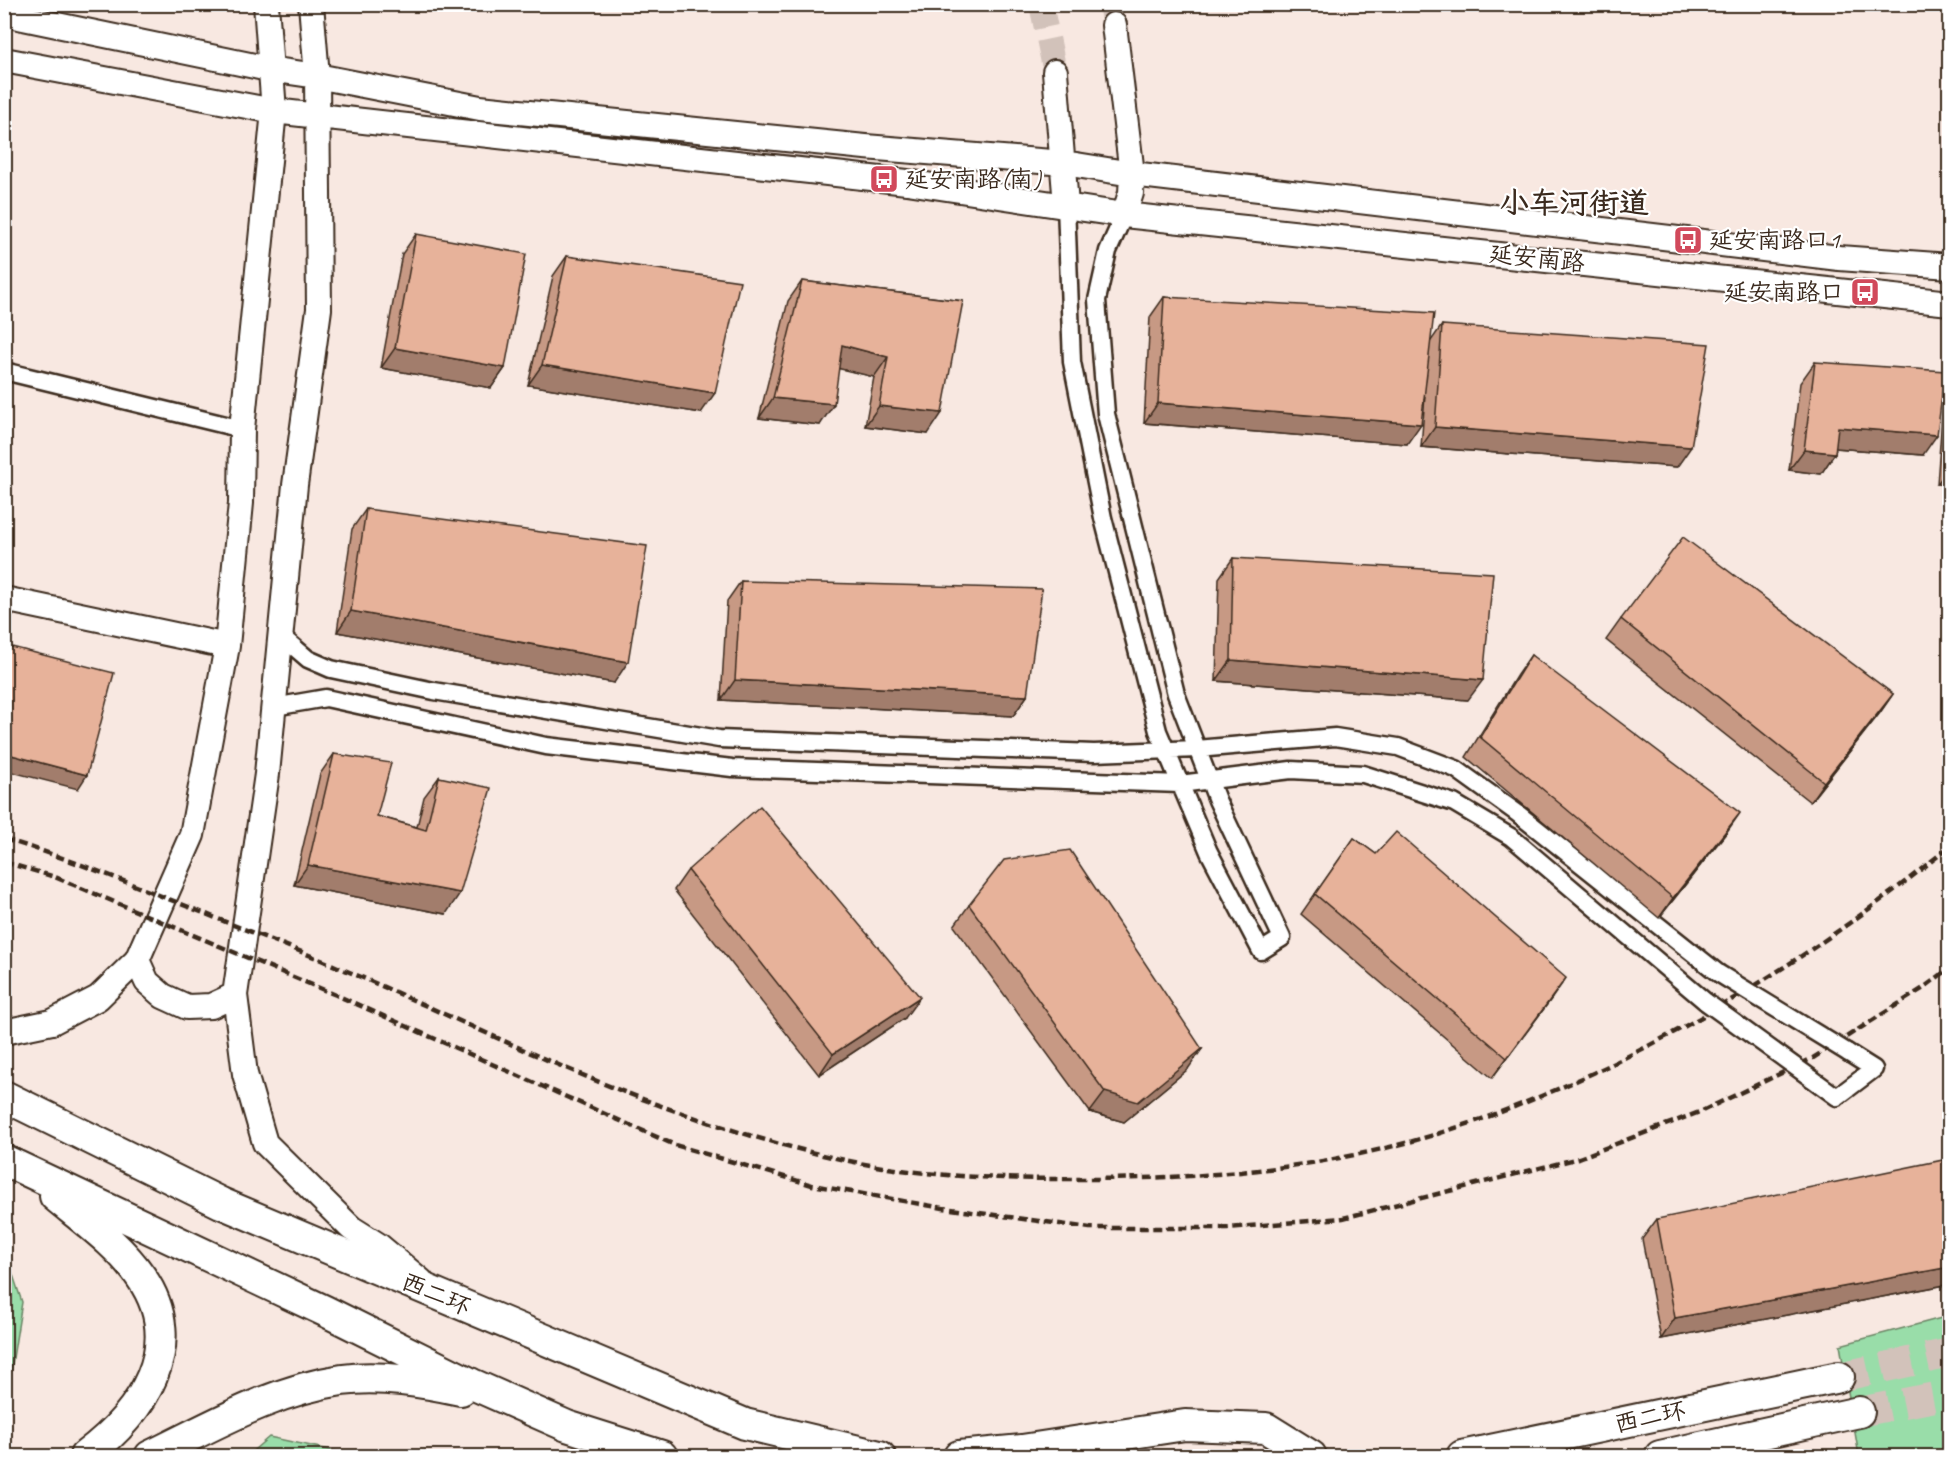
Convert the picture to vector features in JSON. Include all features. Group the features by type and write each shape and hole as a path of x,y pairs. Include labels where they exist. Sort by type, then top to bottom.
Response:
{"highway":[{"name":"西二环","path":"4,1096 221,1203 746,1424 880,1456"},
{"path":"12,1164 506,1399 567,1426 662,1456"},
{"path":"12,1164 109,1240 142,1278 158,1309 160,1333 158,1359 145,1396 118,1430 85,1456"},
{"name":"西二环","path":"1462,1456 1839,1377"},
{"path":"150,1456 257,1404 294,1390 343,1380 384,1379 428,1383 506,1399"},
{"name":"西二环","path":"1660,1456 1859,1412"},
{"path":"959,1456 1022,1450 1185,1425 1266,1428 1311,1456"}],"street":[{"path":"4,1032 52,1022 98,998 137,960 192,835 227,646 242,503 242,429 274,111 269,69 266,4"},
{"path":"311,4 317,76 319,309 295,485 267,774 235,995 245,1074 265,1143 351,1228 378,1245 439,1296"},
{"path":"4,14 269,69 317,76 480,108 865,147 1064,163 1132,174 1828,256 1950,266"},
{"path":"1056,72 1064,163 1072,362 1103,518 1158,731 1209,852 1261,951 1282,938 1210,782 1176,694 1106,414 1097,300 1108,251 1131,193 1132,174 1114,25"},
{"name":"延安南路","path":"4,60 274,111 907,182 1124,215 1950,303"},
{"path":"4,371 242,429"},
{"path":"4,599 227,646"},
{"path":"274,707 326,698 546,746 732,768 1180,784 1292,770 1363,774 1454,803 1511,837 1706,1002 1837,1097 1874,1069 1718,973 1516,813 1456,769 1398,747 1335,737 1197,749 1094,753 719,739 434,691 332,669 308,658 280,635"},
{"path":"137,960 147,982 163,996 187,1007 211,1006 235,995"}],"green space":[{"path":"5,1251 22,1302 5,1408"},
{"path":"1949,1316 1949,1456 1859,1456 1840,1345"},
{"path":"269,1437 358,1456 247,1456"}],"building":[{"path":"416,234 526,254 505,368 395,348"},
{"path":"567,256 740,281 715,393 542,365"},
{"path":"802,281 963,301 942,413 879,406 888,357 842,345 834,404 773,398"},
{"path":"1164,297 1434,313 1421,424 1158,403"},
{"path":"1442,325 1709,344 1691,447 1435,427"},
{"path":"1815,362 1945,371 1937,435 1838,427 1835,453 1804,450"},
{"path":"366,509 647,546 628,662 351,611"},
{"path":"1683,537 1893,694 1824,782 1621,619"},
{"path":"1233,558 1493,573 1483,680 1231,660"},
{"path":"741,581 1042,589 1027,696 735,680"},
{"path":"4,645 114,673 87,775 4,753"},
{"path":"1531,655 1740,813 1673,898 1480,737"},
{"path":"334,754 391,763 377,816 426,830 439,777 491,788 460,893 308,865"},
{"path":"760,806 920,997 833,1054 688,870"},
{"path":"1396,832 1566,978 1507,1058 1315,894 1354,838 1376,854"},
{"path":"1070,850 1202,1049 1138,1102 1105,1092 969,905 1004,860"},
{"path":"1943,1160 1950,1202 1950,1267 1675,1318 1657,1219"}],"tunnel":[{"path":"1041,4 1055,72"},
{"path":"1110,4 1114,25"},
{"path":"1839,1377 1950,1353"},
{"path":"1859,1412 1950,1394"}],"railway":[{"path":"4,839 104,873 293,948 577,1073 718,1125 813,1153 877,1166 951,1175 1056,1179 1169,1177 1305,1164 1396,1146 1507,1110 1575,1081 1708,1014 1834,934 1950,846"},
{"path":"4,862 55,877 336,995 675,1145 812,1185 943,1208 1090,1228 1227,1228 1343,1218 1579,1158 1702,1111 1813,1058 1922,989 1950,968"}],"place":[{"name":"延安南路(南)","path":"884,179"},
{"name":"延安南路口1","path":"1688,240"},
{"name":"延安南路口","path":"1865,292"}],"district":[{"name":"小车河街道","path":"1574,203"}]}
